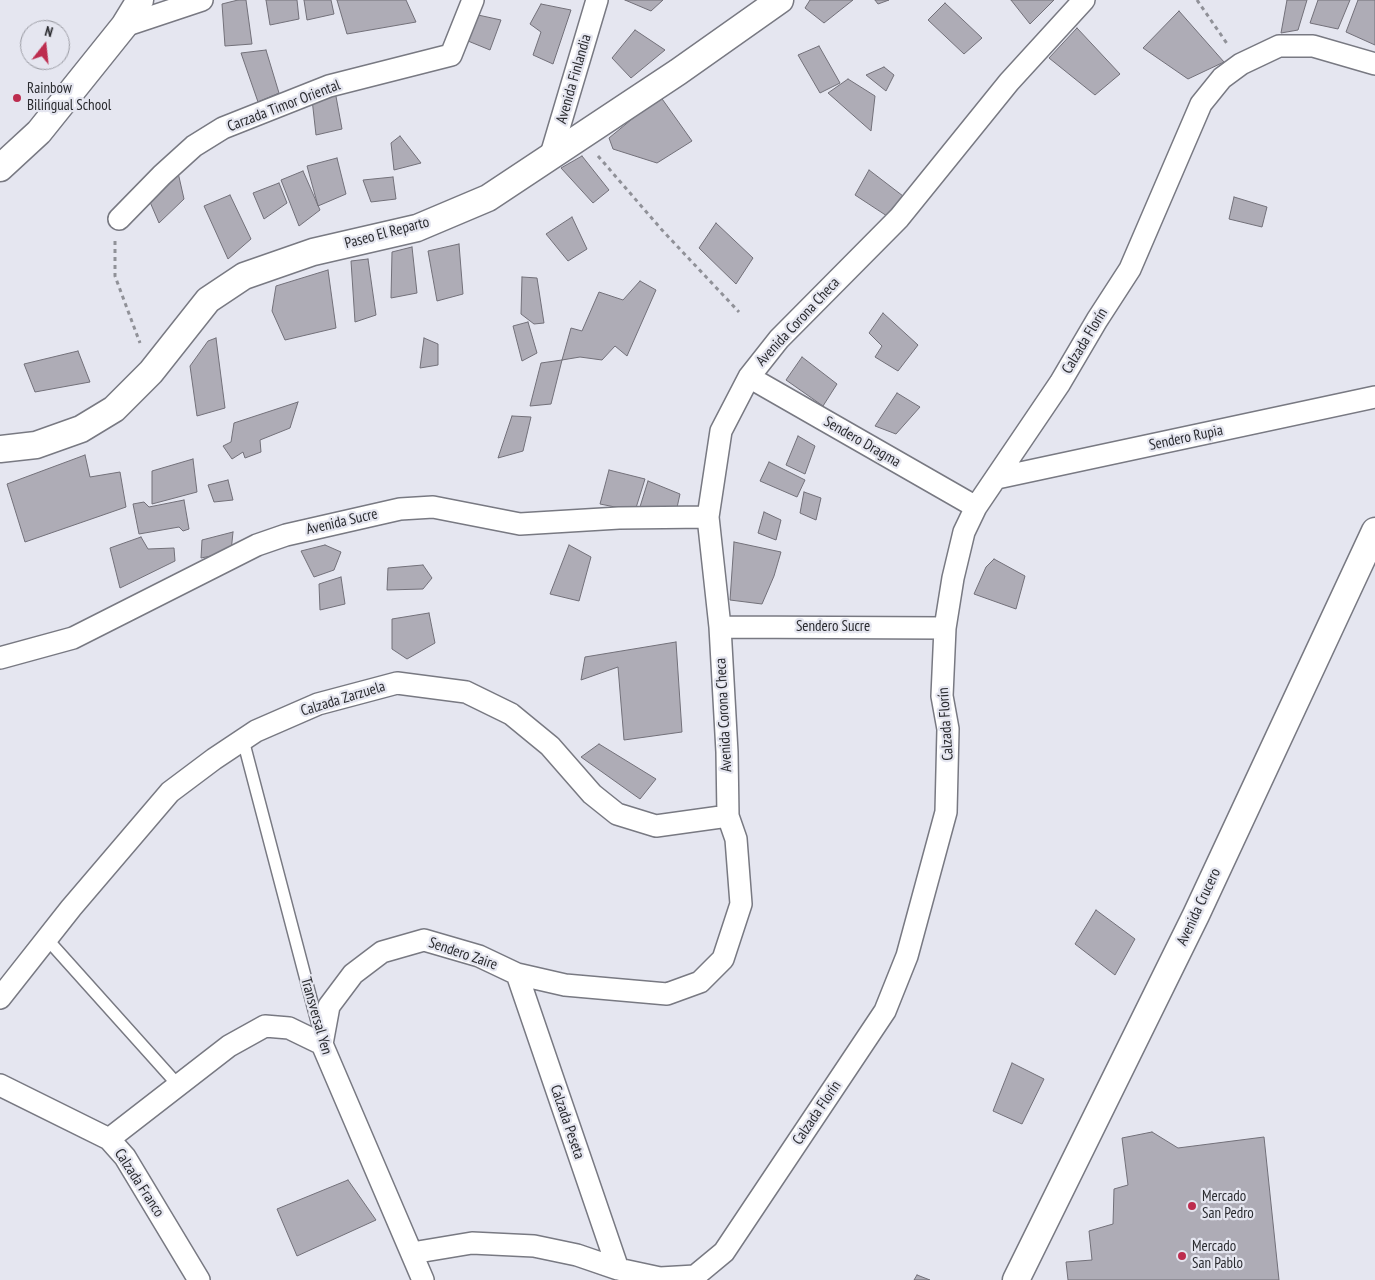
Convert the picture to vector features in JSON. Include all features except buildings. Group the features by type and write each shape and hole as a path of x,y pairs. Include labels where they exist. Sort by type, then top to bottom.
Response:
{"street":[{"path":"0,168 39,132 124,26 140,0"},
{"path":"124,26 202,0"},
{"name":"Carzada Timor Oriental","path":"119,219 194,146 223,128 329,86 451,55 472,0"},
{"name":"Avenida Finlandia","path":"550,158 597,0"},
{"name":"Paseo El Reparto","path":"0,449 36,445 80,429 114,410 151,372 208,300 244,276 313,252 418,228 488,198 582,137 780,0"},
{"name":"Avenida Corona Checa","path":"728,816 727,752 720,626 708,517 721,431 749,377 779,339 898,218 1009,82 1084,0"},
{"name":"Calzada Florín","path":"412,1252 472,1243 534,1246 577,1254 618,1268 660,1278 694,1276 724,1252 885,1011 907,956 946,812 948,729 942,696 945,628 953,578 964,532 976,507 1060,383 1130,269 1201,104 1222,78 1241,64 1279,46 1313,46 1375,64"},
{"name":"Sendero Dragma","path":"749,377 976,507"},
{"name":"Sendero Rupia","path":"997,478 1375,397"},
{"name":"Avenida Sucre","path":"0,658 73,638 257,545 286,535 400,509 433,507 520,524 619,518 708,517"},
{"name":"Avenida Crucero","path":"1016,1280 1196,915 1375,531"},
{"name":"Sendero Sucre","path":"720,626 945,628"},
{"name":"Calzada Zarzuela","path":"0,998 170,792 256,731 318,704 398,683 466,692 511,714 550,746 592,794 616,814 656,826 728,816"},
{"name":"Sendero Zaire","path":"322,1044 329,1006 353,974 382,952 424,940 479,956 517,974 565,985 667,994 700,982 723,959 741,904 736,839 728,816"},
{"name":"Calzada Peseta","path":"517,974 618,1268"},
{"path":"108,1139 229,1046 265,1026 289,1028 322,1044"},
{"name":"Transversal Yen","path":"322,1044 423,1280"},
{"name":"Calzada Franco","path":"0,1085 108,1139 125,1157 199,1280"}],"lane":[{"name":"Transversal Yen","path":"243,740 322,1044"},
{"path":"47,939 178,1085"}],"path":[{"path":"1197,0 1241,64"},
{"path":"582,137 662,230 738,312"},
{"path":"119,219 114,247 115,276 151,372"}],"place":[{"name":"Rainbow Bilingual School","path":"17,98"},
{"name":"Mercado San Pedro","path":"1192,1206"},
{"name":"Mercado San Pablo","path":"1182,1256"}]}
